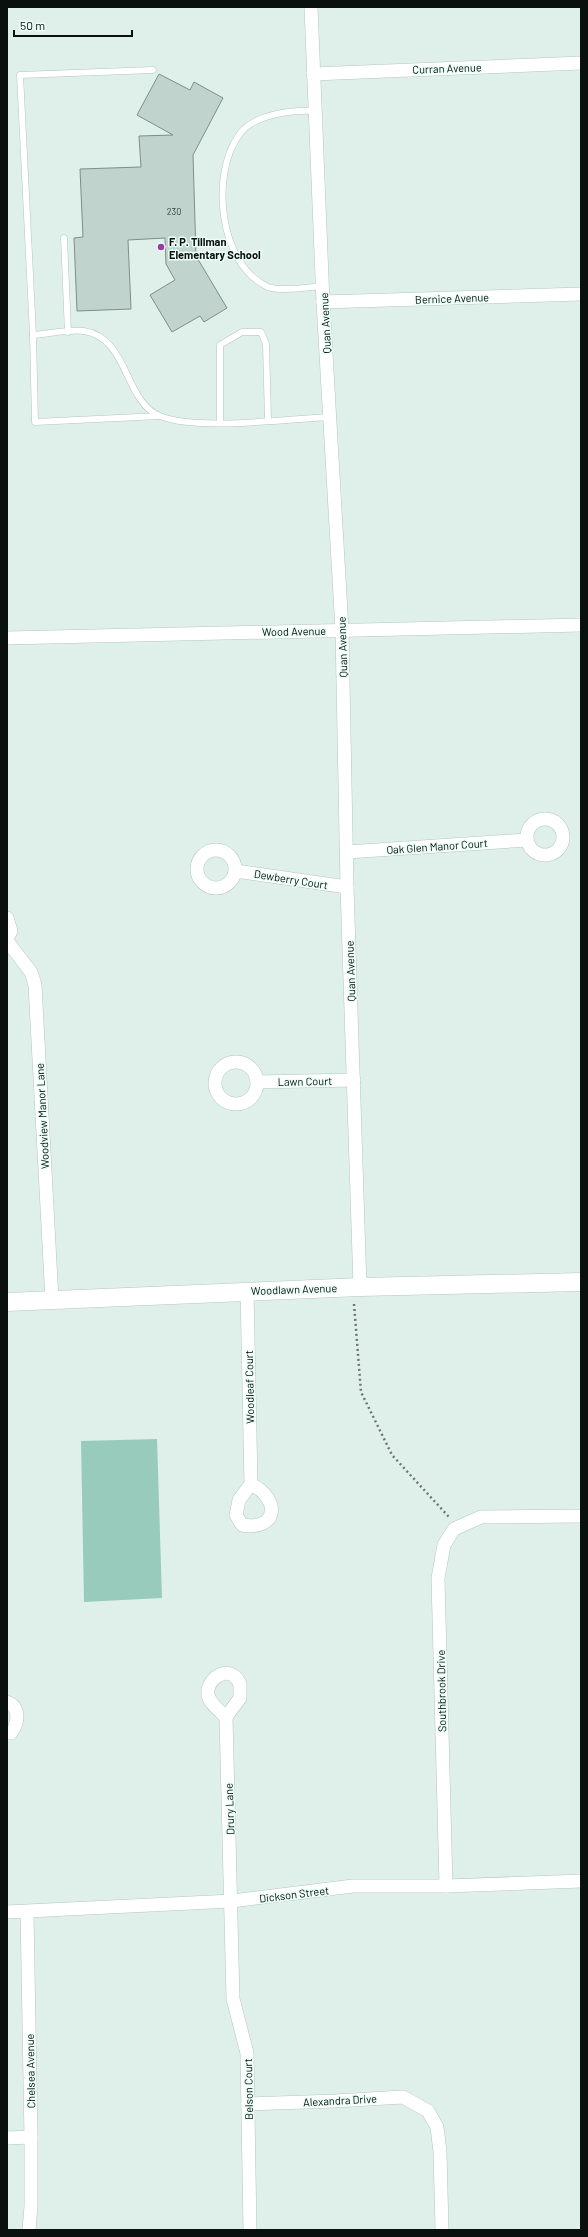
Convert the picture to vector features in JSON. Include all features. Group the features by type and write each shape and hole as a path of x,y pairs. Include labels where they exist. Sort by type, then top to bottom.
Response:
{"street":[{"name":"Quan Avenue","path":"311,7 323,302 342,630 346,852 354,1080 356,1287"},
{"name":"Curran Avenue","path":"313,74 581,63"},
{"name":"Bernice Avenue","path":"323,302 581,294"},
{"name":"Wood Avenue","path":"7,638 581,625"},
{"name":"Oak Glen Manor Court","path":"346,852 527,840"},
{"name":"Dewberry Court","path":"236,871 347,887"},
{"path":"7,918 11,926 7,940"},
{"name":"Woodview Manor Lane","path":"7,940 31,972 35,985 52,1300"},
{"name":"Lawn Court","path":"257,1082 354,1080"},
{"name":"Woodlawn Avenue","path":"7,1302 356,1287 581,1282"},
{"name":"Woodleaf Court","path":"247,1291 251,1484"},
{"name":"Southbrook Drive","path":"446,1886 438,1578 444,1546 454,1529 481,1517 581,1516"},
{"path":"7,1702 15,1709 18,1717 17,1726 12,1733 7,1733"},
{"name":"Drury Lane","path":"226,1717 232,1902"},
{"name":"Dickson Street","path":"7,1912 232,1902 354,1886 446,1886 581,1880"},
{"name":"Belson Court","path":"232,1902 233,1999 247,2053 250,2230"},
{"name":"Chelsea Avenue","path":"27,1912 31,2137 31,2206 29,2230"},
{"name":"Alexandra Drive","path":"248,2104 403,2097 428,2111 437,2127 440,2152 442,2230"},
{"path":"7,2138 31,2137"}],"lane":[{"path":"153,70 20,75 33,335 35,422 159,416 184,422 220,422 330,417"},
{"path":"315,111 293,110 267,116 239,134 233,146 222,180 223,205 227,232 234,252 251,275 269,287 323,286"},
{"path":"64,238 68,332"},
{"path":"33,335 84,331 101,337 113,349 145,406 159,416"},
{"path":"220,422 220,344 242,332 261,332 266,344 268,420"}],"path":[{"path":"356,1287 361,1392 392,1455 459,1527"}],"green space":[{"path":"157,1439 162,1598 84,1602 81,1441"}],"building":[{"name":"F. P. Tillman Elementary School","path":"159,74 190,90 194,82 223,98 193,155 196,256 227,308 204,322 200,316 172,332 150,295 175,280 166,264 165,238 128,240 131,309 77,311 74,238 83,237 80,169 141,167 139,136 173,135 137,115"}],"place":[{"name":"F. P. Tillman Elementary School","path":"161,247"}]}
